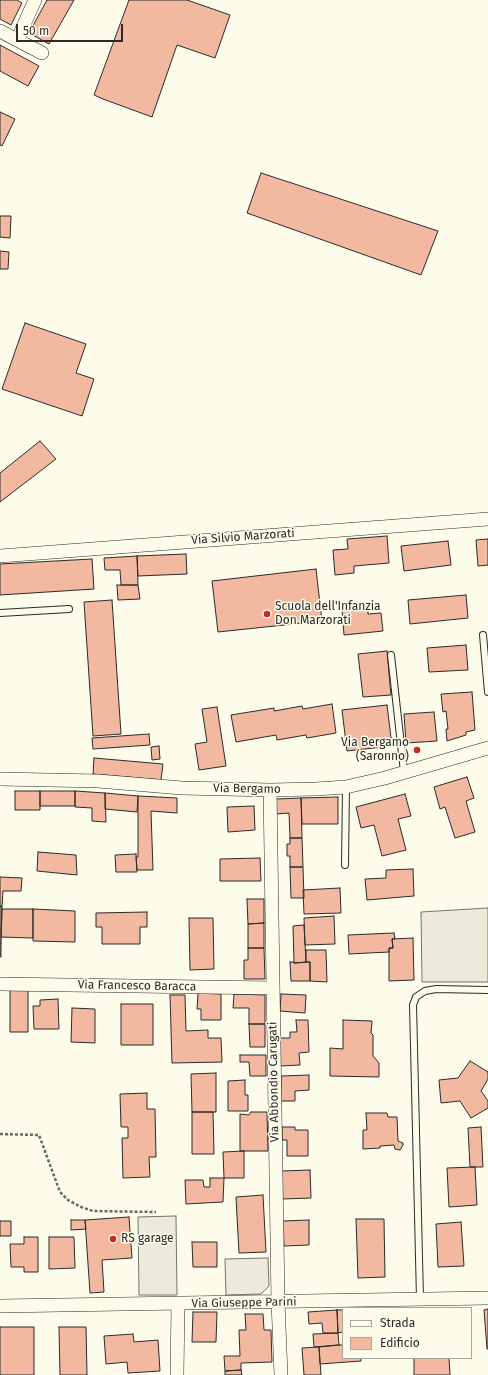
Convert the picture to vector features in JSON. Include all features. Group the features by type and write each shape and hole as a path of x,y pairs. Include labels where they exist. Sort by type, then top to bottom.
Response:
{"street":[{"path":"17,40 35,0"},
{"path":"0,31 42,53"},
{"name":"Via Silvio Marzorati","path":"0,556 487,519"},
{"name":"Via Bergamo","path":"0,780 98,781 182,788 270,790 316,789 346,787 488,748"},
{"name":"Via Abbondio Carugati","path":"270,790 278,1302 281,1375"},
{"name":"Via Francesco Baracca","path":"0,984 273,988"},
{"name":"Via Giuseppe Parini","path":"0,1306 488,1298"},
{"path":"177,1375 178,1304"}],"lane":[{"path":"0,613 69,609"},
{"path":"483,635 488,692"},
{"path":"391,655 404,772"},
{"path":"345,865 346,787"},
{"path":"420,1300 413,1005 416,997 425,991 430,990 488,990"}],"path":[{"path":"0,1134 39,1135 60,1192 68,1200 81,1207 93,1211 156,1212"}],"shaded area":[{"path":"488,908 488,982 422,982 421,912"},
{"path":"176,1216 177,1295 139,1295 138,1217"},
{"path":"268,1258 269,1286 261,1294 226,1295 225,1259"}],"building":[{"path":"0,0 17,0 22,3 11,25 0,19"},
{"path":"47,0 74,0 49,44 29,33"},
{"path":"129,0 187,0 230,15 215,58 177,45 152,117 94,95"},
{"path":"0,45 39,66 28,86 0,71"},
{"path":"0,112 15,119 2,146 0,145"},
{"path":"261,173 438,231 421,275 247,213"},
{"path":"0,216 11,216 10,238 0,237"},
{"path":"0,251 9,252 8,269 0,269"},
{"path":"25,323 86,344 76,373 94,379 82,416 2,389"},
{"path":"40,441 56,459 0,502 0,473"},
{"path":"387,536 389,563 354,566 354,573 335,575 333,550 348,549 347,539"},
{"path":"488,539 488,565 478,566 476,540"},
{"path":"448,541 451,565 404,571 401,546"},
{"path":"186,554 187,574 138,576 137,556"},
{"path":"137,556 138,585 121,585 120,570 105,570 104,558"},
{"path":"92,559 94,589 0,595 0,564"},
{"path":"316,569 322,621 218,632 212,581"},
{"path":"117,585 138,585 140,599 118,600"},
{"path":"466,595 468,618 410,624 408,600"},
{"path":"112,600 121,734 93,736 84,602"},
{"path":"368,607 368,614 381,613 383,631 344,635 342,610"},
{"path":"466,645 468,670 429,672 427,648"},
{"path":"387,651 391,695 363,697 358,654"},
{"path":"472,692 475,730 466,732 466,735 447,741 446,729 448,729 446,711 443,712 441,694"},
{"path":"332,704 336,733 307,738 306,735 277,740 276,735 236,742 231,715 274,708 274,711 302,706 303,709"},
{"path":"387,705 392,746 347,751 342,710"},
{"path":"217,707 226,766 199,770 195,744 207,742 202,709"},
{"path":"434,712 437,741 406,743 404,714"},
{"path":"149,734 150,745 93,749 92,738"},
{"path":"159,746 160,759 152,760 151,747"},
{"path":"94,758 163,764 161,780 93,774"},
{"path":"467,777 474,798 466,801 475,832 455,838 445,807 440,809 434,787"},
{"path":"15,791 40,791 40,810 15,810"},
{"path":"40,791 75,791 75,806 40,806"},
{"path":"75,791 105,793 106,822 92,821 92,808 75,807"},
{"path":"105,793 138,796 137,812 105,809"},
{"path":"405,794 411,816 398,819 406,850 382,856 374,825 361,828 356,807"},
{"path":"138,796 177,798 177,813 151,811 153,870 137,870"},
{"path":"338,797 338,824 302,824 301,798"},
{"path":"301,798 302,838 290,838 289,813 276,814 276,799"},
{"path":"254,806 255,830 228,832 227,807"},
{"path":"290,838 302,838 303,867 290,867 290,856 287,856 287,844 290,844"},
{"path":"38,852 76,855 77,875 37,871"},
{"path":"136,854 137,872 116,872 115,855"},
{"path":"260,858 261,881 220,881 220,859"},
{"path":"290,867 303,867 304,898 291,898"},
{"path":"413,869 414,896 367,900 365,879 386,878 386,870"},
{"path":"0,877 22,878 21,891 3,891 2,907 0,906"},
{"path":"340,888 341,913 304,914 303,890"},
{"path":"247,899 264,899 264,923 248,924"},
{"path":"0,906 2,907 1,943 0,943"},
{"path":"2,909 33,909 33,938 1,937"},
{"path":"33,909 75,911 75,942 33,941"},
{"path":"147,912 147,927 140,927 140,944 102,944 102,927 96,927 96,913"},
{"path":"334,916 335,944 305,945 304,918"},
{"path":"189,918 213,918 214,969 190,970"},
{"path":"264,923 264,948 248,948 248,924"},
{"path":"304,925 306,962 294,963 293,926"},
{"path":"394,933 395,939 392,939 393,948 389,948 389,952 349,954 348,935"},
{"path":"413,938 414,980 389,981 389,948 393,948 392,939"},
{"path":"1,943 1,957 0,957"},
{"path":"248,948 264,948 265,979 244,979 244,960 248,960"},
{"path":"306,950 326,950 327,982 310,981 310,962 306,962"},
{"path":"290,962 310,962 310,981 291,981"},
{"path":"10,990 28,990 28,1032 10,1032"},
{"path":"198,993 221,994 221,1020 201,1020 201,1009 197,1009"},
{"path":"234,994 265,995 265,1024 249,1024 249,1008 233,1008"},
{"path":"281,994 306,995 305,1013 280,1011"},
{"path":"170,995 185,995 186,1031 208,1030 208,1038 221,1038 222,1062 172,1063"},
{"path":"58,999 59,1029 34,1029 33,1006 40,1006 40,1000"},
{"path":"121,1004 153,1004 153,1045 121,1045"},
{"path":"72,1008 95,1009 95,1043 71,1042"},
{"path":"296,1020 308,1020 309,1052 299,1053 300,1065 280,1066 279,1038 290,1038 290,1032 297,1032"},
{"path":"343,1020 372,1021 371,1033 373,1035 373,1056 379,1063 379,1077 330,1076 330,1048 343,1049"},
{"path":"249,1024 265,1024 265,1047 250,1047"},
{"path":"240,1055 266,1055 266,1076 250,1076 249,1062 240,1062"},
{"path":"470,1061 488,1072 488,1079 481,1091 488,1101 488,1108 471,1118 460,1101 441,1103 439,1080 458,1078"},
{"path":"216,1073 216,1112 192,1112 191,1074"},
{"path":"309,1075 309,1090 295,1091 295,1101 281,1101 281,1076"},
{"path":"245,1080 245,1095 248,1095 248,1111 228,1111 228,1081"},
{"path":"147,1093 147,1109 155,1109 156,1157 149,1157 150,1177 123,1178 122,1138 128,1138 128,1127 121,1127 120,1094"},
{"path":"192,1112 213,1112 214,1154 192,1154"},
{"path":"251,1112 267,1112 268,1151 240,1151 240,1114 249,1115"},
{"path":"366,1113 387,1113 388,1117 397,1117 398,1141 403,1143 400,1150 395,1149 394,1145 363,1149 363,1130 367,1130"},
{"path":"282,1127 295,1127 295,1130 308,1130 308,1156 287,1156 287,1140 282,1140"},
{"path":"481,1127 483,1167 470,1167 468,1128"},
{"path":"244,1151 244,1178 224,1178 223,1152"},
{"path":"475,1167 477,1205 449,1207 447,1168"},
{"path":"310,1170 311,1198 282,1199 282,1171"},
{"path":"210,1178 224,1178 223,1202 186,1204 185,1180 203,1180 204,1187 210,1187"},
{"path":"263,1195 266,1252 239,1253 236,1197"},
{"path":"129,1217 132,1258 102,1260 104,1292 90,1293 85,1220"},
{"path":"356,1219 384,1219 385,1277 358,1278"},
{"path":"71,1220 85,1220 86,1229 71,1230"},
{"path":"309,1220 309,1245 284,1246 283,1221"},
{"path":"0,1221 11,1221 11,1236 0,1236"},
{"path":"461,1222 464,1266 438,1267 436,1224"},
{"path":"24,1237 38,1237 38,1272 24,1272 24,1267 11,1267 10,1244 24,1244"},
{"path":"49,1237 74,1237 75,1268 49,1269"},
{"path":"192,1242 217,1242 217,1267 193,1267"},
{"path":"488,1309 488,1349 487,1349 484,1310"},
{"path":"337,1310 342,1310 342,1332 338,1333"},
{"path":"337,1310 338,1333 323,1333 322,1323 309,1324 308,1312"},
{"path":"193,1312 217,1312 216,1342 192,1342"},
{"path":"245,1314 263,1314 264,1330 271,1330 272,1362 241,1363 241,1370 225,1371 224,1356 240,1356 239,1330 246,1330"},
{"path":"0,1327 34,1327 34,1375 0,1375"},
{"path":"59,1327 86,1327 87,1375 60,1375"},
{"path":"338,1333 339,1345 314,1347 313,1334"},
{"path":"133,1334 134,1342 158,1340 160,1371 128,1373 127,1362 106,1364 104,1336"},
{"path":"342,1345 342,1359 361,1359 361,1361 320,1364 319,1347"},
{"path":"319,1347 321,1375 304,1375 302,1348"},
{"path":"414,1359 449,1359 450,1375 414,1375"},
{"path":"241,1370 242,1375 225,1375 225,1371"}],"place":[{"name":"Scuola dell'Infanzia Don Marzorati","path":"267,614"},
{"name":"Via Bergamo (Saronno)","path":"417,750"},
{"name":"RS garage","path":"113,1239"}]}
